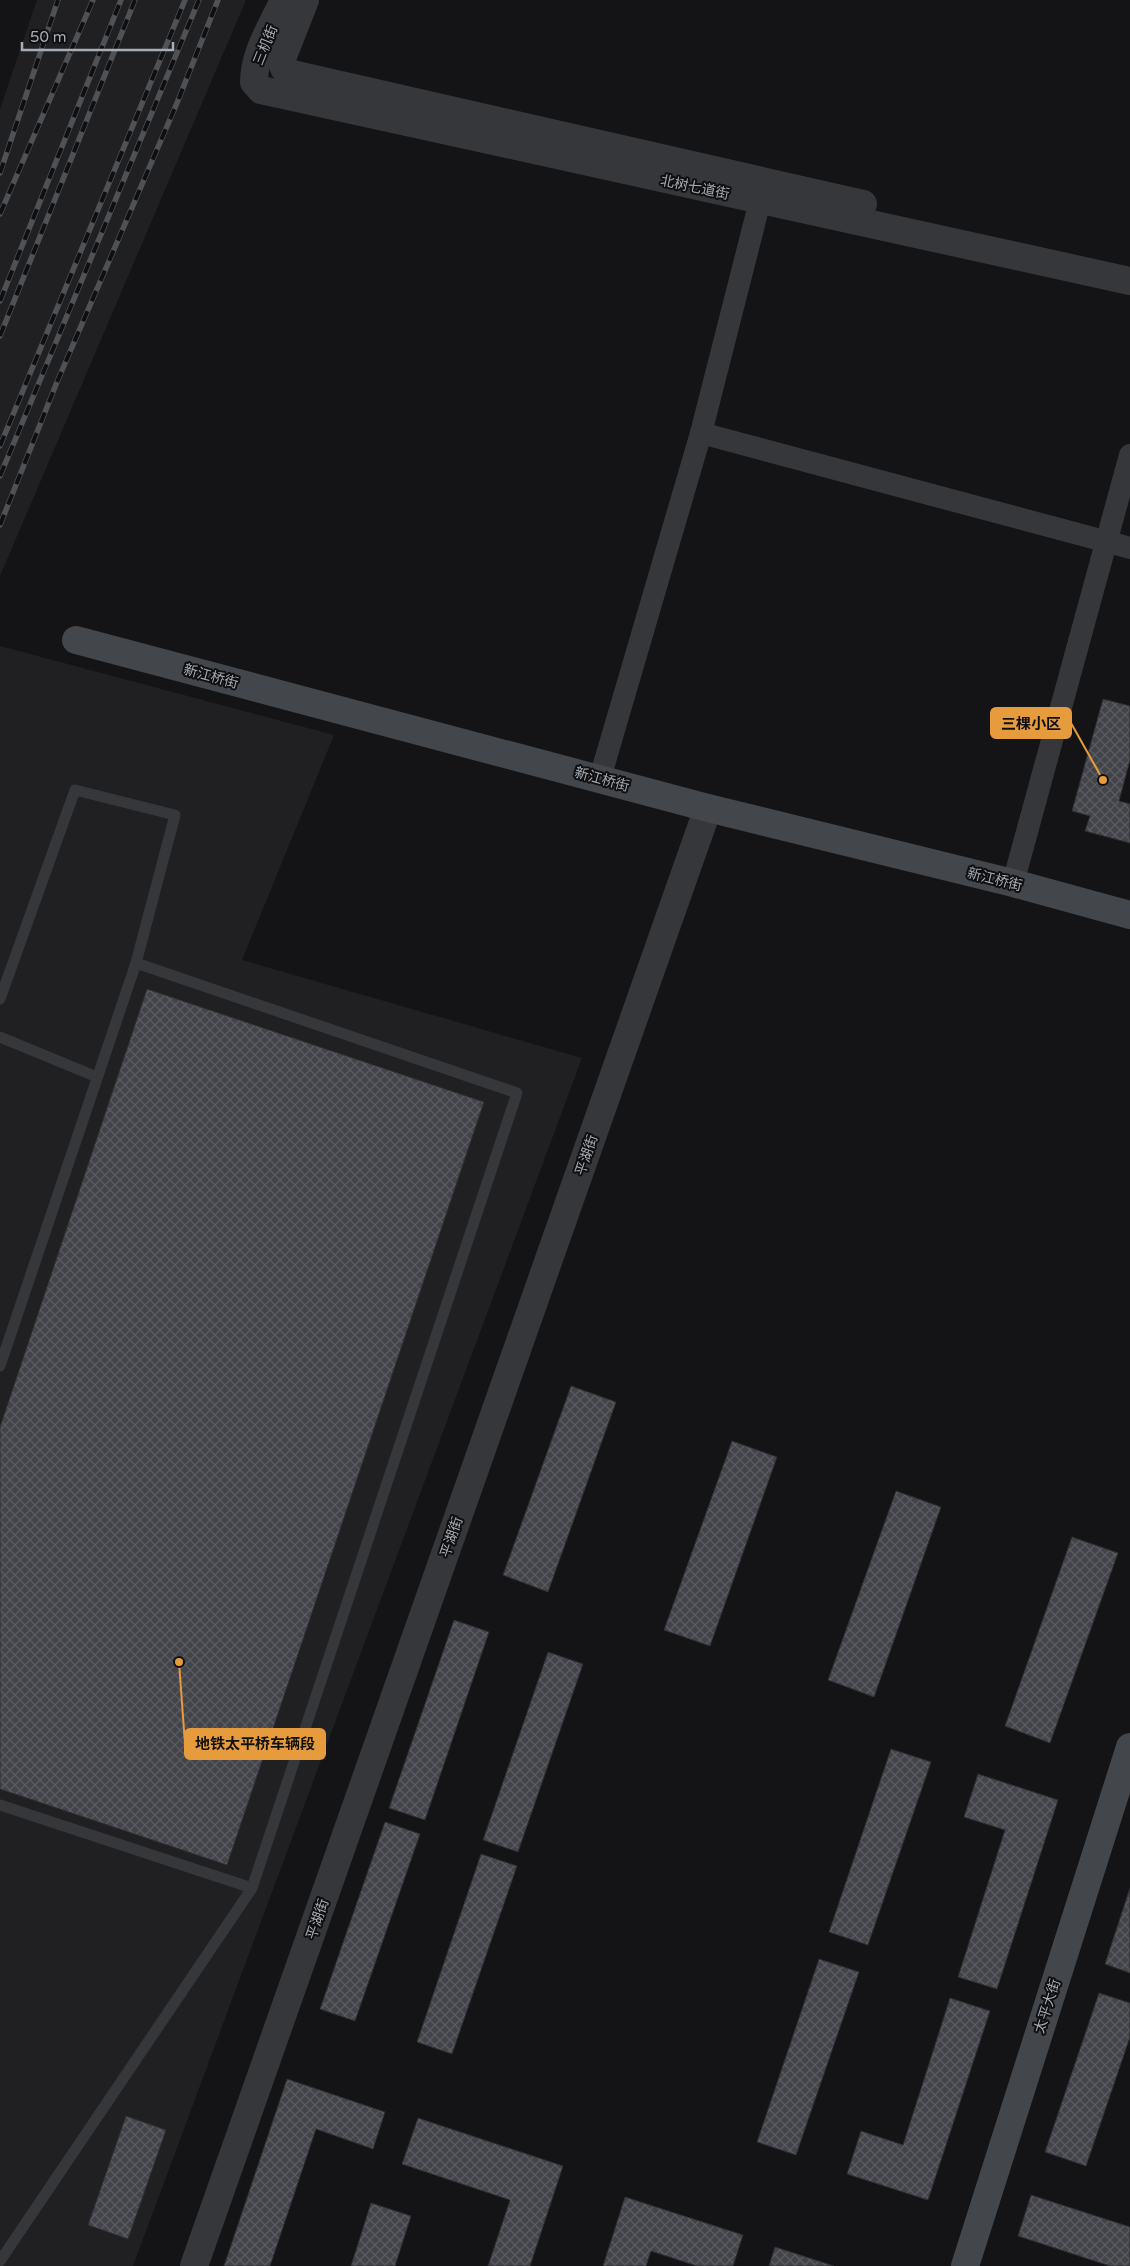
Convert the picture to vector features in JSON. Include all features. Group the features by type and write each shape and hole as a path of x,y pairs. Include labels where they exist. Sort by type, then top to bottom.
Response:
{"main road":[{"name":"新江桥街","path":"76,640 708,808 1013,883 1130,915"},
{"name":"太平大街","path":"965,2266 1129,1755"}],"street":[{"name":"三机街","path":"261,90 254,82 254,71 258,57 284,0"},
{"name":"三机街","path":"284,52 305,0"},
{"name":"北树七道街","path":"284,52 281,61 285,70 292,74 1130,265"},
{"name":"北树七道街","path":"261,90 1130,281"},
{"path":"600,778 701,433 760,201"},
{"path":"701,433 1130,548"},
{"path":"1013,883 1130,455"},
{"name":"平湖街","path":"194,2266 708,808"}],"lane":[{"path":"0,999 75,790 175,816 136,962 0,1366"},
{"path":"0,2261 252,1888 517,1093 136,962"},
{"path":"0,1037 97,1077"},
{"path":"0,1805 252,1888"}],"shaded area":[{"path":"37,0 246,0 0,576 0,109"},
{"path":"0,646 334,735 242,960 582,1058 133,2266 0,2266"}],"building":[{"path":"1103,699 1130,706 1130,760 1119,801 1130,804 1130,843 1085,831 1090,816 1072,811"},
{"path":"147,989 484,1102 227,1865 0,1789 0,1427"},
{"path":"571,1386 616,1402 548,1592 503,1575"},
{"path":"732,1441 777,1457 710,1646 664,1630"},
{"path":"896,1491 941,1507 874,1697 828,1680"},
{"path":"1072,1537 1118,1553 1050,1743 1005,1726"},
{"path":"454,1620 489,1632 425,1820 389,1808"},
{"path":"548,1652 583,1664 518,1852 483,1840"},
{"path":"891,1749 931,1762 868,1945 829,1932"},
{"path":"978,1774 1058,1800 997,1989 958,1977 1005,1830 964,1817"},
{"path":"385,1822 420,1834 355,2021 320,2009"},
{"path":"481,1854 517,1866 452,2054 417,2042"},
{"path":"1130,1888 1130,1973 1105,1964"},
{"path":"819,1959 859,1972 796,2155 757,2142"},
{"path":"1099,1993 1130,2003 1130,2037 1086,2166 1045,2152"},
{"path":"950,1998 990,2011 928,2200 847,2174 861,2131 903,2145"},
{"path":"287,2079 385,2112 373,2149 316,2129 270,2266 224,2266"},
{"path":"126,2116 166,2130 128,2239 88,2225"},
{"path":"418,2118 563,2166 530,2266 488,2266 510,2200 402,2164"},
{"path":"1031,2195 1130,2227 1130,2266 1110,2266 1018,2236"},
{"path":"625,2197 743,2235 733,2266 697,2266 651,2251 646,2266 603,2266"},
{"path":"371,2203 411,2216 395,2266 351,2266"},
{"path":"775,2247 834,2266 769,2266"}],"railway":[{"path":"0,173 58,0"},
{"path":"0,214 93,0"},
{"path":"0,301 121,0"},
{"path":"0,336 135,0"},
{"path":"0,446 185,0"},
{"path":"0,476 199,0"},
{"path":"0,525 57,382 177,103 218,0"}],"place":[{"name":"三棵小区","path":"1103,780"},
{"name":"地铁太平桥车辆段","path":"179,1662"}]}
